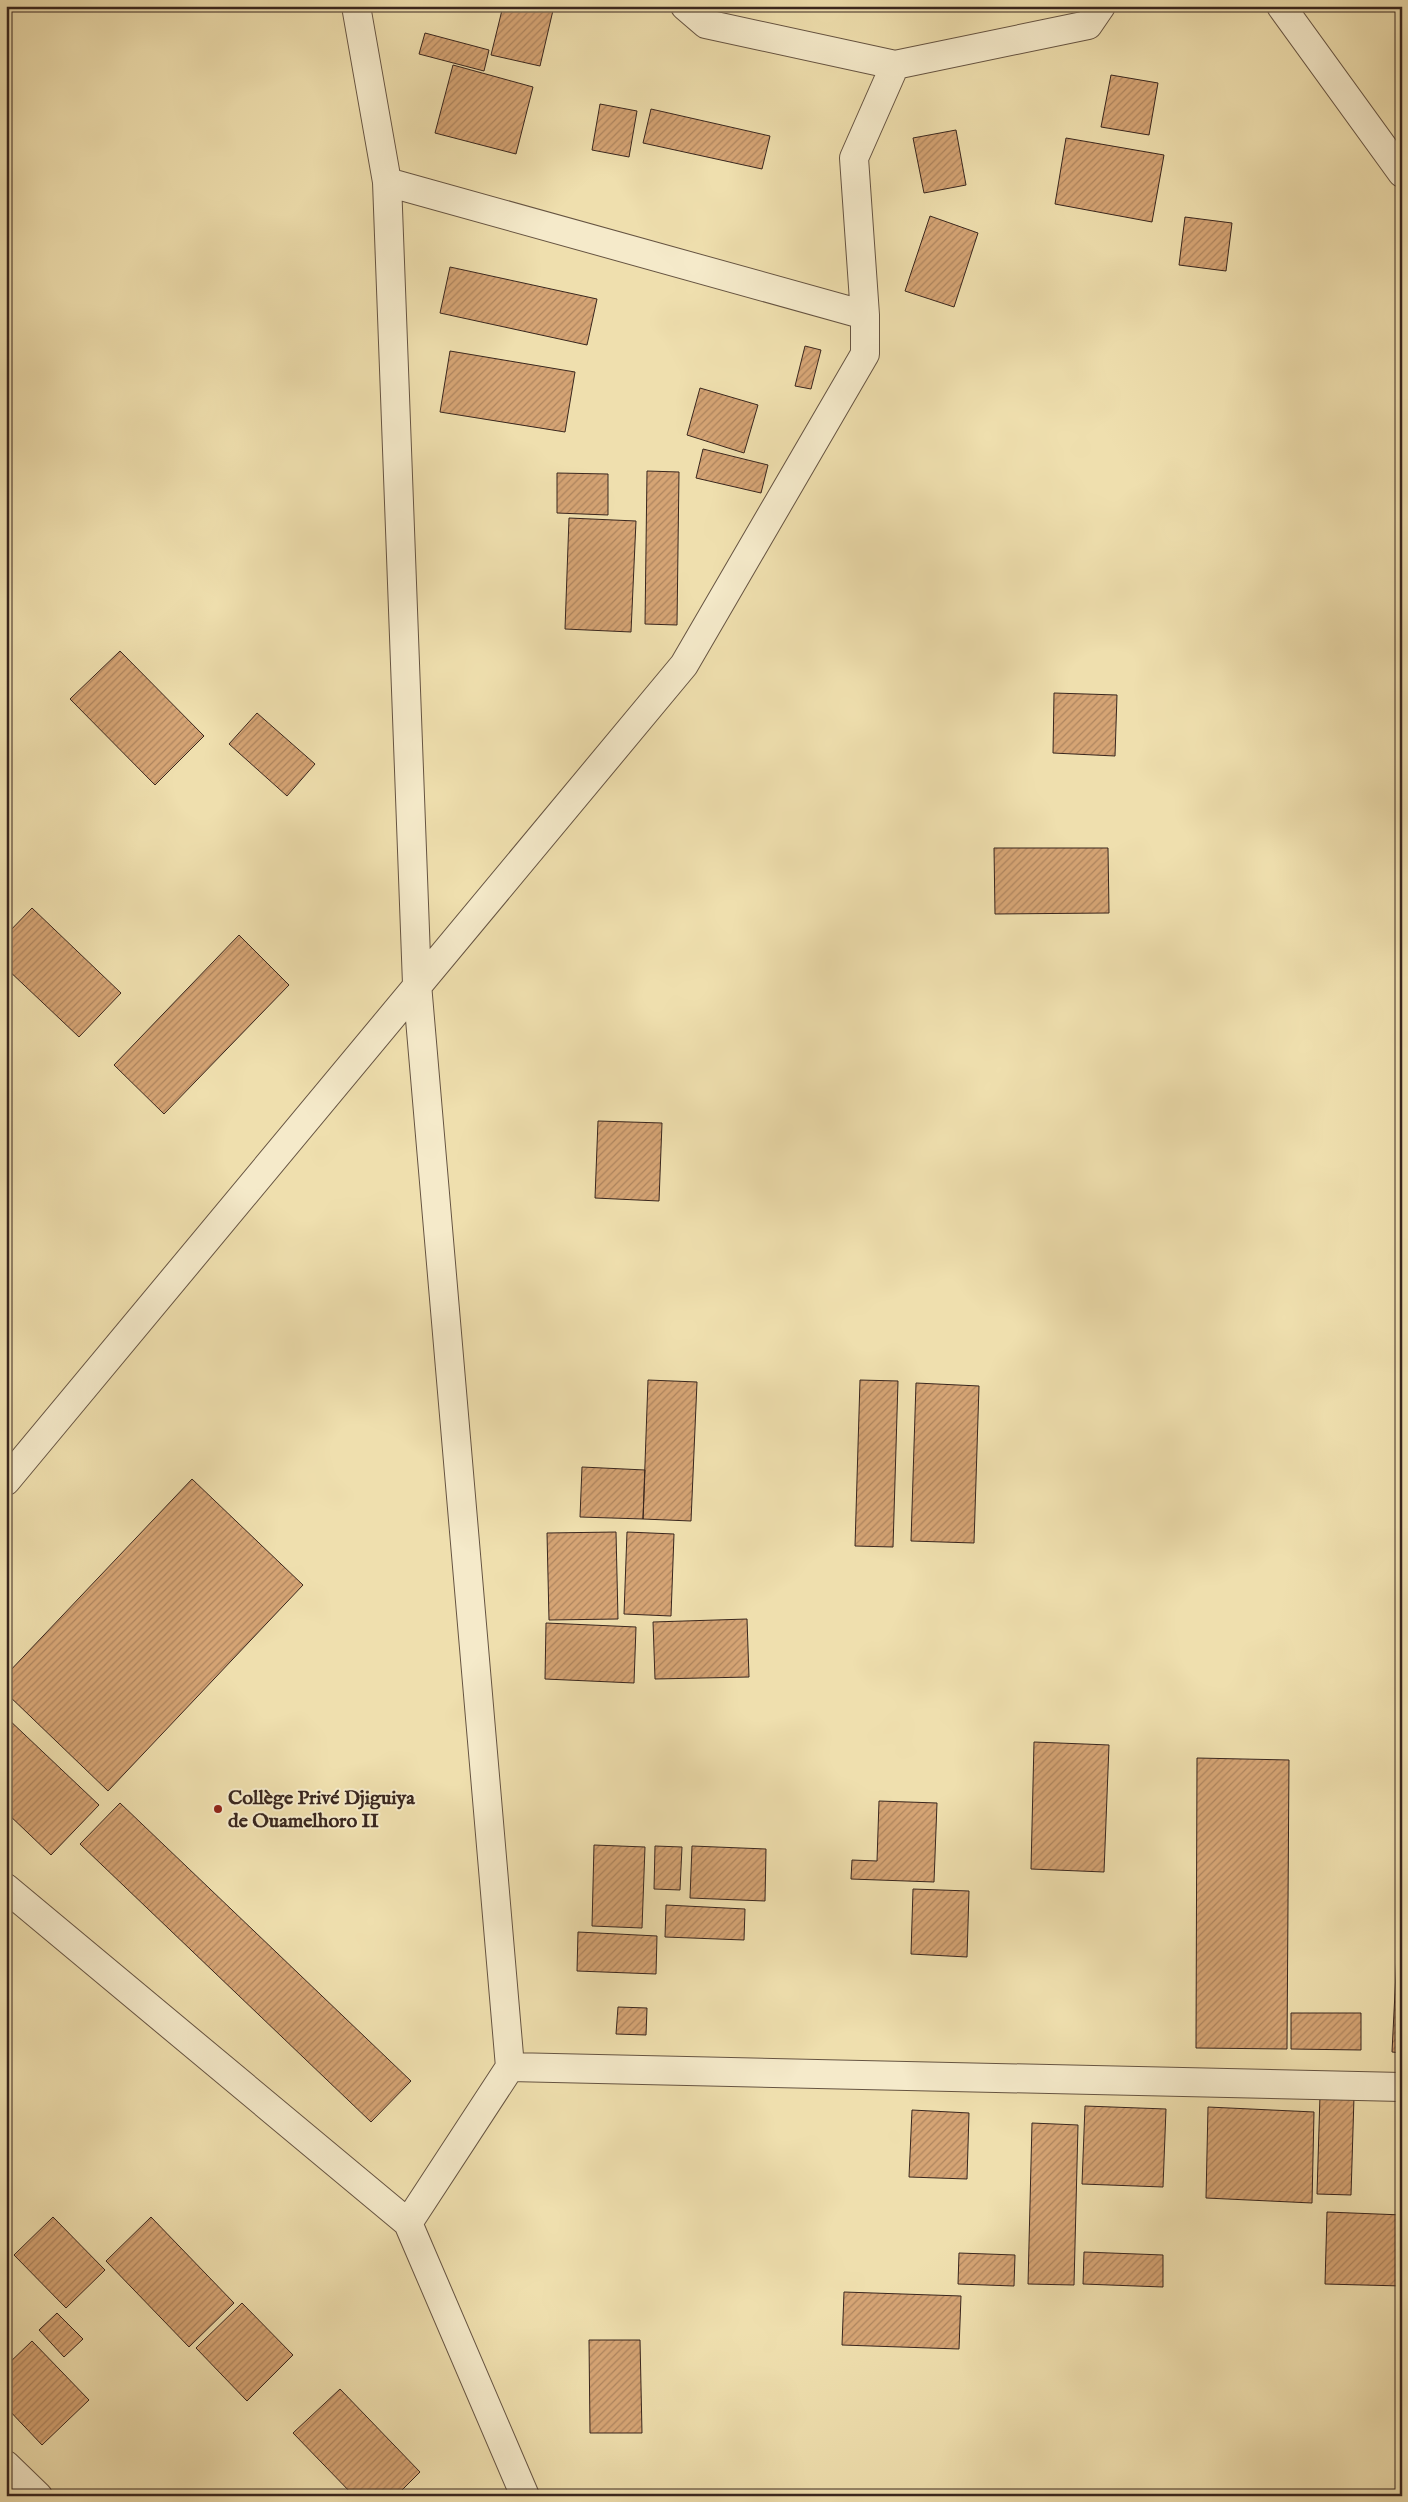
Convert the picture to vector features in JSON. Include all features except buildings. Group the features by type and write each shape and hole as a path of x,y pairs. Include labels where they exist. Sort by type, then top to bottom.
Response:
{"street":[{"path":"356,6 387,182 417,984 510,2067 408,2223"},
{"path":"685,6 706,24 895,65 1088,25 1102,6"},
{"path":"1281,6 1402,173"},
{"path":"6,1481 684,665 865,354 865,315 854,158 895,65"},
{"path":"387,182 865,315"},
{"path":"6,1888 408,2223 525,2496"},
{"path":"510,2067 1402,2087"},
{"path":"6,2465 38,2496"}],"place":[{"name":"Collège Privé Djiguiya de Ouamelhoro II","path":"218,1809"}]}
